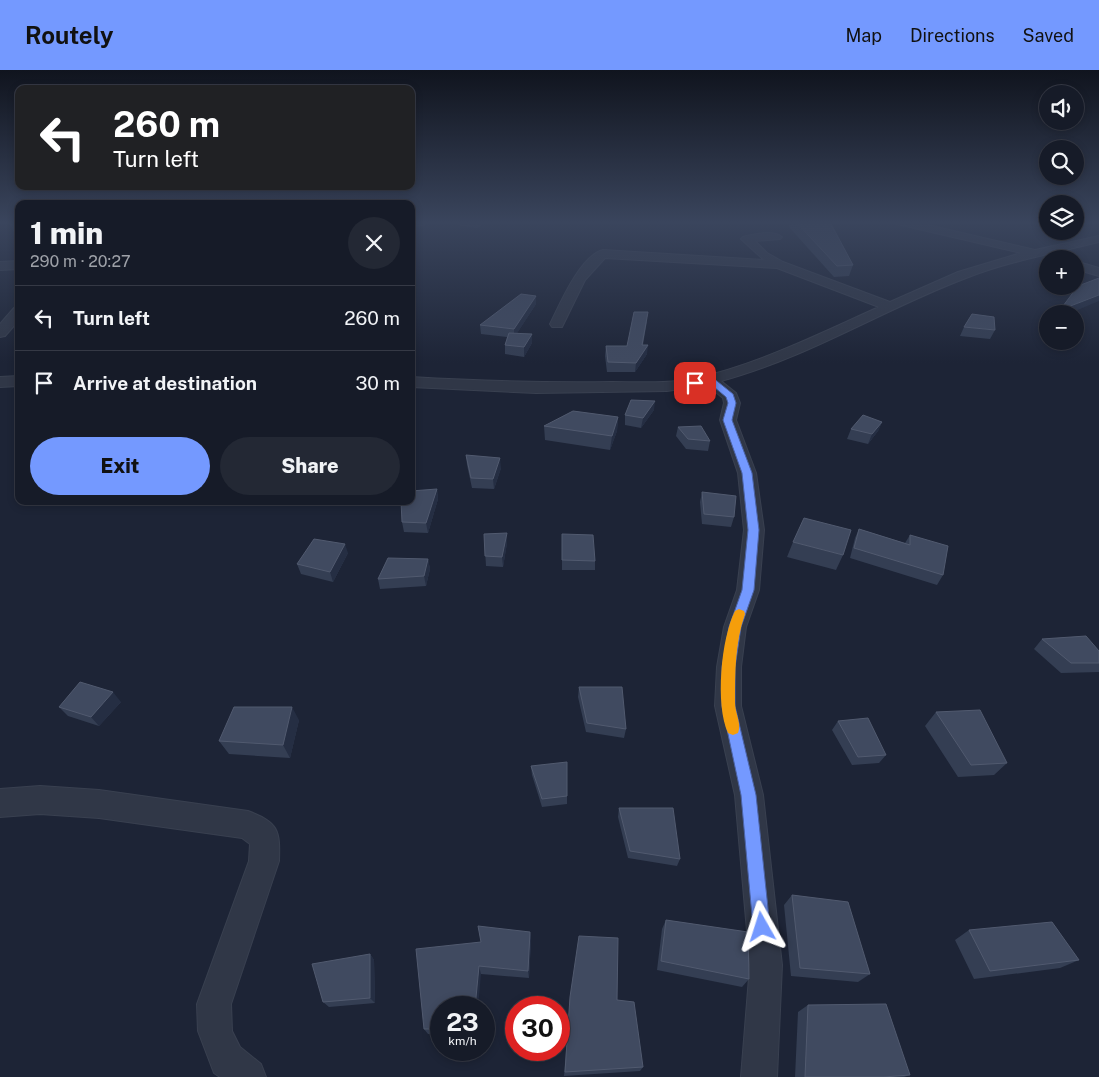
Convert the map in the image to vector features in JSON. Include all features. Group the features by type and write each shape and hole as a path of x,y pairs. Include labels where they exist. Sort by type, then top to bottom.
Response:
{"street":[{"path":"557,324 579,279 588,269"},
{"path":"789,269 892,307"},
{"path":"415,382 596,388 667,386 709,379 733,373 772,358 962,276 983,269"},
{"path":"0,333 15,316"},
{"path":"709,379 730,396 732,403 728,420 747,473 754,530 748,590 735,627 729,667 728,706 749,795 766,965 758,1077"},
{"path":"0,382 15,381"},
{"path":"0,803 40,800 99,804 248,825 266,837 264,861 214,1004 216,1031 228,1060 248,1077"}],"building":[{"path":"1099,278 1099,295 1073,305 1064,305 1071,295 1084,295 1084,284"},
{"path":"521,294 536,296 514,329 480,325"},
{"path":"634,312 648,312 642,345 648,345 636,363 608,362 606,346 627,346"},
{"path":"972,314 994,317 995,330 964,327"},
{"path":"509,333 532,334 524,347 505,345"},
{"path":"631,400 655,401 643,418 625,415"},
{"path":"573,411 618,417 612,436 544,426"},
{"path":"863,415 882,422 872,434 851,429"},
{"path":"701,426 710,441 688,439 678,427"},
{"path":"466,455 500,458 493,479 471,478"},
{"path":"437,489 426,523 402,522 401,505 415,505 415,491"},
{"path":"702,492 736,496 734,517 704,514"},
{"path":"804,518 851,530 843,555 793,542"},
{"path":"859,529 910,545 910,535 948,546 943,575 854,548"},
{"path":"507,533 502,557 485,556 484,534"},
{"path":"562,534 593,535 595,561 562,560"},
{"path":"314,539 345,544 330,572 297,564"},
{"path":"388,558 428,559 424,576 378,579"},
{"path":"1086,636 1099,651 1099,663 1071,663 1042,639"},
{"path":"80,682 113,692 91,717 59,707"},
{"path":"579,687 622,687 626,729 587,723"},
{"path":"234,707 292,707 283,745 219,741"},
{"path":"980,710 1007,763 971,765 936,712"},
{"path":"868,718 886,755 858,757 838,721"},
{"path":"567,762 567,796 542,799 531,766"},
{"path":"619,808 673,808 680,859 630,851"},
{"path":"792,895 848,902 870,974 800,968"},
{"path":"666,920 748,932 749,979 661,961"},
{"path":"1052,922 1079,960 990,971 969,930"},
{"path":"478,926 530,932 528,971 479,966 476,996 430,996 430,1029 424,1029 416,949 481,942"},
{"path":"579,936 618,938 617,1000 634,1002 643,1067 565,1072 566,1061 570,1061 570,997"},
{"path":"370,954 370,998 323,1002 312,964"},
{"path":"886,1004 910,1075 805,1077 808,1005"}],"slow traffic":[{"path":"733,729 728,706 729,667 735,627 739,614"}],"route":[{"path":"695,383 709,379 730,396 732,403 728,420 747,473 754,530 748,590 735,627 729,667 728,706 749,795 762,927"}]}
